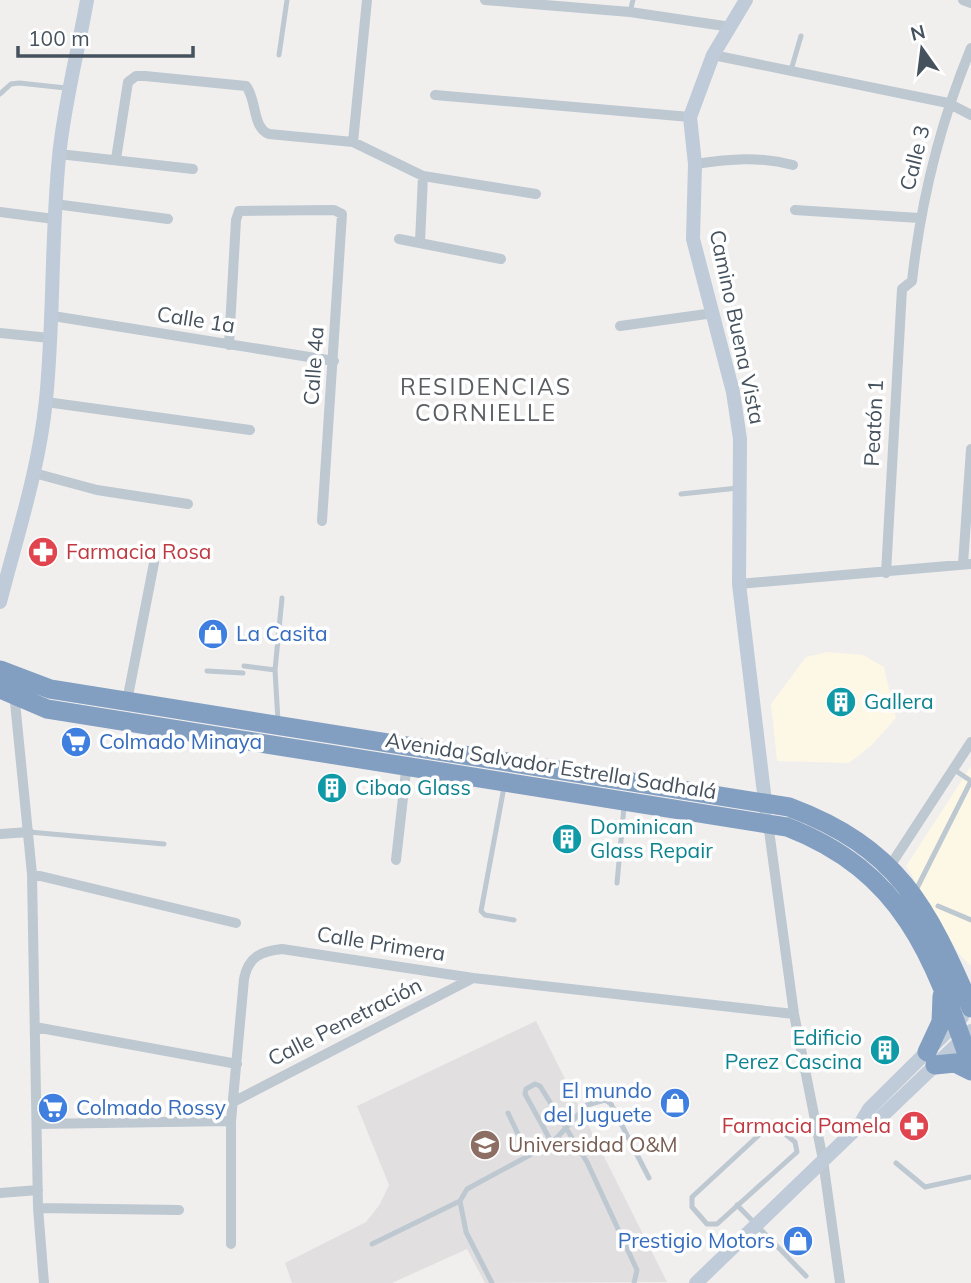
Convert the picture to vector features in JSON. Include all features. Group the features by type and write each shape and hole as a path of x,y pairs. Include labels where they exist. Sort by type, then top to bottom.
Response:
{"highway":[{"name":"Avenida Salvador Estrella Sadhalá","path":"6,683 127,701 239,711 278,724 765,801 817,818 847,833 890,866 914,895 952,964 971,1008"},
{"name":"Avenida Salvador Estrella Sadhalá","path":"6,683 47,709 407,768 767,821 835,848 875,880 910,921 963,1031 971,1068"},
{"path":"952,964 971,976"},
{"path":"939,982 943,998 941,1022 931,1059 971,1068"}],"street":[{"path":"0,602 33,473 46,402 53,316 54,219 59,154 88,0"},
{"path":"353,142 367,0"},
{"path":"485,0 630,12 731,27"},
{"name":"Camino Buena Vista","path":"746,0 713,55 690,117 695,164 693,239 733,392 740,439 739,584 767,821"},
{"path":"963,0 971,3"},
{"name":"Calle 3","path":"912,281 919,218 948,103 971,48"},
{"path":"713,55 948,103 971,114"},
{"path":"116,159 128,82 136,76 237,83 246,86 253,94 263,132 353,142 423,176 536,194"},
{"path":"435,95 690,117"},
{"path":"59,154 193,169"},
{"path":"695,164 736,158 767,158 793,164"},
{"path":"420,242 423,176"},
{"path":"55,204 168,219"},
{"name":"Calle 4a","path":"229,345 236,220 239,211 334,210 342,214 322,521"},
{"path":"795,210 919,218"},
{"path":"0,212 54,219"},
{"path":"399,239 501,259"},
{"name":"Peatón 1","path":"886,573 902,289 912,281"},
{"path":"620,326 713,313"},
{"name":"Calle 1a","path":"53,316 334,361"},
{"path":"0,333 50,338"},
{"path":"46,402 250,430"},
{"path":"739,584 967,564 971,449"},
{"path":"33,473 97,490 188,504"},
{"path":"127,701 154,563"},
{"path":"6,683 29,832 32,874 38,1208 44,1283"},
{"path":"890,866 971,742"},
{"path":"396,860 409,745"},
{"path":"767,821 794,1014 823,1160 840,1283"},
{"path":"0,834 29,832"},
{"path":"32,874 236,923"},
{"name":"Calle Primera","path":"231,1244 231,1121 246,967 254,957 267,951 282,949 473,978 794,1014"},
{"name":"Calle Penetración","path":"235,1101 473,978"},
{"path":"696,1283 859,1126 869,1109 963,1031 971,1008"},
{"path":"35,1027 237,1064"},
{"path":"37,1124 231,1121"},
{"path":"0,1192 38,1191"},
{"path":"38,1208 179,1210"}],"lane":[{"path":"279,55 287,0"},
{"path":"630,12 633,0"},
{"path":"791,71 801,36"},
{"path":"0,94 11,85 19,83 71,89"},
{"path":"681,494 738,488"},
{"path":"278,724 275,670 282,598"},
{"path":"207,671 275,670"},
{"path":"914,895 971,781 953,769"},
{"path":"505,782 481,911 485,915 514,920"},
{"path":"617,883 625,800"},
{"path":"29,832 164,844"},
{"path":"938,906 971,920"},
{"path":"552,1143 526,1089 540,1086 566,1132 587,1161 638,1270 634,1283"},
{"path":"372,1244 460,1201 467,1189 552,1143 566,1132 587,1105 605,1100 611,1104 649,1178"},
{"path":"508,1113 528,1155"},
{"path":"776,1124 795,1142 797,1152 737,1205 712,1226 707,1224 691,1201 768,1125 776,1124"},
{"path":"896,1163 925,1187 971,1177"},
{"path":"460,1201 466,1232 492,1283"},
{"path":"737,1205 806,1276"}],"shaded area":[{"path":"827,652 863,655 884,667 896,718 871,746 849,763 777,761 771,704 806,657"},
{"path":"971,766 971,966 959,954 906,866"},
{"name":"Universidad O&M","path":"536,1021 667,1282 485,1283 467,1249 392,1283 292,1283 285,1263 366,1222 380,1204 389,1185 357,1106"}],"place":[{"name":"Farmacia Rosa","path":"43,552"},
{"name":"La Casita","path":"213,634"},
{"name":"Gallera","path":"841,702"},
{"name":"Colmado Minaya","path":"76,742"},
{"name":"Cibao Glass","path":"332,788"},
{"name":"Dominican Glass Repair","path":"567,839"},
{"name":"Edificio Perez Cascina","path":"885,1050"},
{"name":"El mundo del Juguete","path":"675,1103"},
{"name":"Colmado Rossy","path":"53,1108"},
{"name":"Farmacia Pamela","path":"914,1126"},
{"name":"Universidad O&M","path":"485,1145"},
{"name":"Prestigio Motors","path":"798,1241"}],"district":[{"name":"RESIDENCIAS CORNIELLE","path":"486,400"}]}
